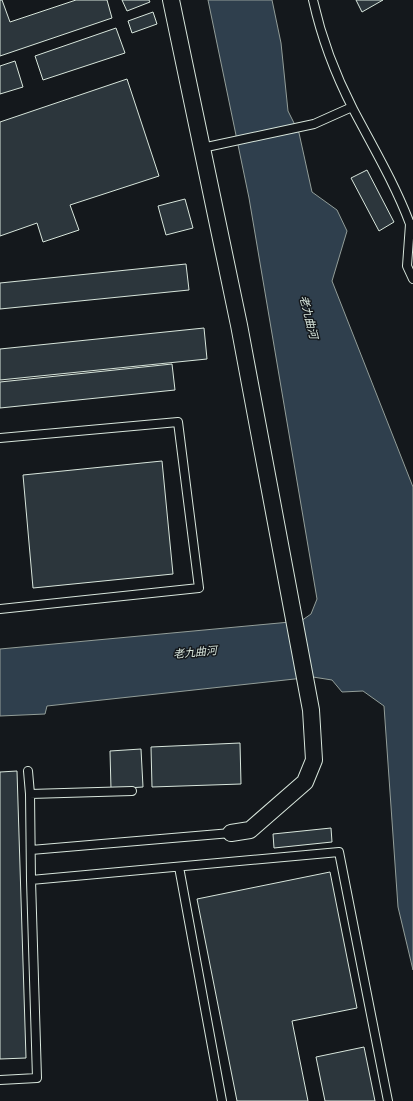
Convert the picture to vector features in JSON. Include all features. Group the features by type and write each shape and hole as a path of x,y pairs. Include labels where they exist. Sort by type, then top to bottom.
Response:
{"street":[{"path":"171,0 239,325 311,710 314,760 305,782 250,830 232,834"}],"lane":[{"path":"313,0 319,26 352,107 402,201 411,224 407,266 413,279"},
{"path":"202,148 314,124 352,107"},
{"path":"0,438 178,422 199,588 0,609"},
{"path":"0,1080 37,1078 30,794 28,771"},
{"path":"30,794 132,791"},
{"path":"31,850 232,834"},
{"path":"31,880 339,852 388,1101"},
{"path":"179,867 222,1101"}],"water":[{"name":"老九曲河","path":"208,0 272,0 281,43 288,111 299,133 312,192 337,210 347,231 332,281 413,487 413,970 398,907 384,706 363,691 342,692 332,680 313,677 47,706 45,714 0,716 0,649 301,621 311,614 317,599 249,198"}],"building":[{"path":"0,0 2,0 10,22 76,0 107,0 112,18 0,56"},
{"path":"122,0 149,0 150,2 127,11"},
{"path":"356,0 383,0 362,12"},
{"path":"153,12 157,24 132,33 128,21"},
{"path":"116,28 125,53 43,80 35,56"},
{"path":"15,61 23,87 0,94 0,66"},
{"path":"127,79 159,176 70,205 79,230 43,242 37,223 0,236 0,122"},
{"path":"367,170 394,222 379,231 351,178"},
{"path":"185,199 193,228 166,235 158,206"},
{"path":"186,264 189,290 0,309 0,283"},
{"path":"204,328 207,359 0,380 0,349"},
{"path":"172,364 175,390 0,408 0,382"},
{"path":"162,461 173,574 33,588 23,475"},
{"path":"240,743 241,784 152,787 151,747"},
{"path":"141,749 143,787 111,789 110,751"},
{"path":"17,771 26,1058 0,1059 0,772"},
{"path":"331,828 332,842 274,848 273,834"},
{"path":"330,872 357,1008 292,1021 308,1101 237,1101 197,899"},
{"path":"364,1047 375,1101 325,1101 316,1057"}]}
